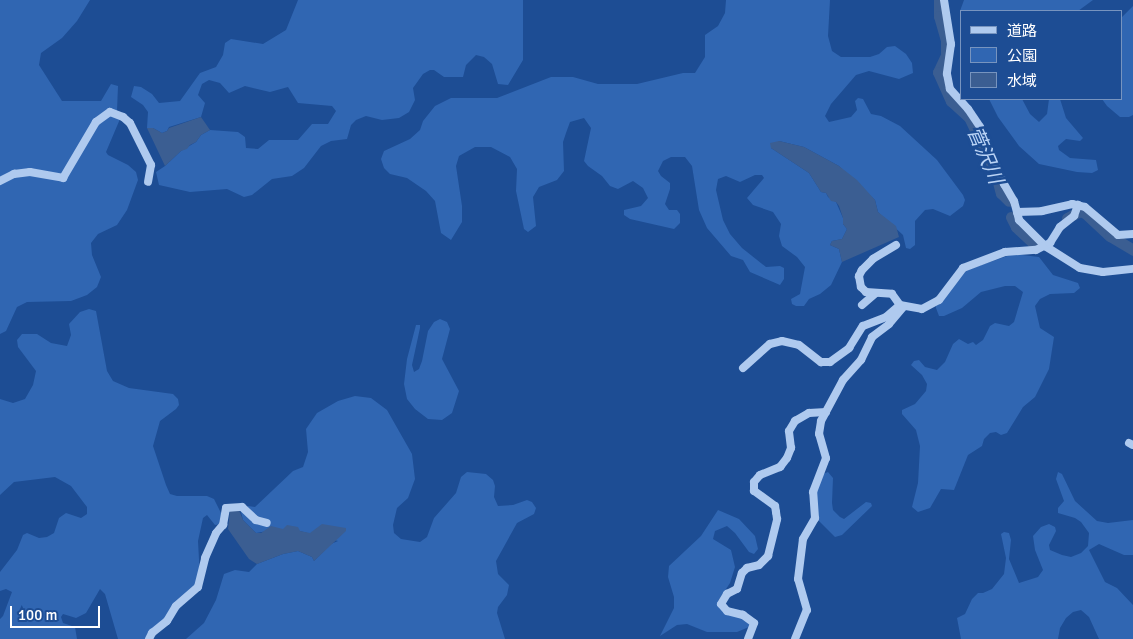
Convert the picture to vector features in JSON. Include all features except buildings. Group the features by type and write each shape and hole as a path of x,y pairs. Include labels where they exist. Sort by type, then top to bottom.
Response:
{"street":[{"path":"944,0 951,44 947,74 950,89 980,126 1004,184 1014,201 1016,212 1025,227 1045,246 1070,264 1088,271 1133,269"},
{"path":"0,181 14,174 30,172 62,178 96,122 110,112 123,116 130,123 151,166 148,182"},
{"path":"1016,212 1042,211 1064,204 1076,210 1091,211 1118,235 1133,234"},
{"path":"896,245 873,259 859,276 863,290 892,294 902,306 922,309 934,304 949,290 954,279 963,268 1005,252 1030,251 1050,243 1060,227 1076,210"},
{"path":"862,305 876,293"},
{"path":"743,368 766,347 782,340 799,345 821,362 830,362 849,348 863,326 886,317 902,306"},
{"path":"795,639 807,610 798,579 803,539 815,518 813,492 826,458 819,428 843,380 862,360 872,337 902,306"},
{"path":"748,639 754,623 744,615 727,611 721,604 727,594 737,589 742,574 747,568 764,562 770,549 777,519 775,506 754,491 754,482 760,475 776,469 784,462 791,448 789,431 795,421 809,413 826,412"},
{"path":"149,639 152,633 167,621 176,606 198,587 205,558 216,533 224,525 226,508 242,507 256,520 267,523"}],"green space":[{"path":"0,0 90,0 77,21 62,38 41,53 39,65 62,101 101,101 111,84 118,86 117,111 120,119 106,152 136,172 138,180 127,210 117,225 98,234 91,243 92,255 101,277 97,287 87,295 71,301 27,302 17,307 6,331 0,334"},
{"path":"298,0 523,0 523,60 508,85 498,84 492,64 484,57 476,55 466,65 463,77 444,77 434,70 430,70 423,74 413,88 415,100 409,112 399,118 382,120 366,116 356,120 351,125 347,139 331,141 321,146 304,168 292,176 272,179 252,195 244,197 227,189 190,192 159,185 156,172 181,151 196,142 201,135 210,130 238,132 245,137 246,148 258,149 269,140 298,140 312,124 328,124 336,111 332,106 298,103 288,87 270,92 245,86 229,93 220,83 209,80 202,84 198,95 205,103 201,117 169,127 167,131 162,133 153,128 147,128 148,112 143,105 131,97 134,86 141,87 152,94 159,103 180,101 200,73 216,67 223,55 225,43 231,39 263,44 286,30"},
{"path":"726,0 830,0 828,36 832,51 841,57 870,57 879,54 887,47 895,46 906,54 912,63 913,73 899,79 869,71 856,75 831,104 825,116 829,122 851,117 857,110 855,101 858,98 863,99 871,114 881,116 900,126 937,160 963,195 965,200 963,206 950,216 933,209 925,210 915,221 915,245 910,249 906,248 903,235 878,212 875,200 839,166 804,147 779,141 771,148 809,173 821,192 826,193 828,197 836,202 843,218 843,224 847,229 842,239 832,241 830,245 839,249 842,262 831,285 820,294 809,299 804,306 796,306 792,304 791,299 800,294 805,267 797,257 782,246 779,236 781,224 773,212 753,205 747,198 764,178 762,175 755,175 740,182 726,176 718,179 716,190 723,220 730,234 742,248 766,267 780,266 784,268 784,279 780,285 750,272 743,260 731,256 707,228 699,210 692,166 685,157 671,157 663,161 658,171 670,183 665,204 669,210 677,210 680,214 680,223 674,229 630,219 624,215 624,210 641,206 648,198 643,188 633,181 618,189 610,186 602,176 584,161 591,128 584,118 570,122 563,142 564,171 557,180 539,187 533,197 536,226 528,232 524,229 516,191 517,169 510,157 491,147 475,147 459,156 456,166 462,206 462,222 451,240 441,233 435,201 426,191 407,178 390,174 384,168 381,159 384,151 410,139 420,130 423,121 435,106 451,98 497,98 551,77 573,77 598,84 637,84 683,73 695,73 705,57 705,35 718,26 725,13"},
{"path":"964,0 1093,0 1079,10 960,10"},
{"path":"1133,6 1133,115 1129,117 1120,117 1103,100 1123,100 1123,16"},
{"path":"990,100 1023,100 1030,114 1039,122 1047,114 1049,100 1060,100 1066,118 1083,138 1080,141 1066,139 1058,146 1059,150 1070,158 1096,160 1098,170 1092,173 1077,172 1039,164 1019,146 998,117"},
{"path":"1013,254 1039,257 1053,275 1078,283 1080,288 1074,293 1050,294 1040,299 1035,306 1040,328 1054,337 1049,369 1035,397 1023,407 1007,433 1001,435 996,432 990,433 984,439 982,446 968,455 954,490 941,489 930,508 918,512 912,507 918,483 920,446 916,430 902,414 902,410 915,404 926,391 927,384 922,375 911,365 914,361 919,360 925,367 937,370 945,362 953,344 959,339 968,344 973,342 976,345 983,340 990,326 995,323 1009,326 1014,322 1023,292 1015,286 1005,286 981,292 962,308 944,316 939,316 936,308 936,304 967,270"},
{"path":"89,309 96,311 107,371 113,381 129,388 173,394 178,399 179,405 176,409 160,421 153,446 170,494 177,496 207,496 214,499 223,517 222,524 215,525 207,515 203,518 198,541 200,578 197,585 147,639 118,639 105,594 100,589 86,613 76,618 63,614 61,617 63,623 75,627 77,639 0,639 0,619 3,616 12,592 6,589 0,591 0,572 17,550 23,535 27,533 39,538 47,537 54,533 59,518 66,513 81,518 87,514 87,507 71,486 55,477 14,482 0,495 0,399 13,403 25,399 33,385 36,371 18,347 17,340 22,334 37,334 51,343 67,346 71,335 69,324 80,312"},
{"path":"440,319 447,322 450,329 442,359 459,391 452,413 442,420 428,419 415,409 407,399 404,384 407,359 416,325 420,325 420,328 412,365 414,372 419,369 422,361 428,331 434,322"},
{"path":"355,396 371,398 387,410 412,454 415,479 408,498 397,508 393,525 394,533 401,539 420,542 427,537 434,518 456,493 461,477 467,472 486,474 493,480 495,486 494,497 498,506 513,505 527,500 532,502 536,508 534,514 517,523 496,561 498,574 509,585 507,595 498,607 497,613 505,639 186,639 204,623 216,600 224,574 235,570 249,572 257,564 283,554 298,551 312,557 314,561 331,544 338,541 300,531 279,529 256,533 243,520 241,512 248,506 255,507 293,471 303,467 308,452 306,429 317,413 338,401"},
{"path":"828,472 833,478 833,510 840,517 844,519 866,502 871,503 872,506 842,535 835,537 815,517 816,482 823,474"},
{"path":"1058,472 1062,474 1075,501 1097,521 1108,523 1133,520 1133,555 1124,555 1099,544 1089,550 1105,582 1117,588 1133,605 1133,639 1099,639 1089,617 1081,610 1073,612 1066,618 1060,628 1058,639 961,639 957,618 965,614 972,599 978,593 992,589 1004,574 1006,558 1001,534 1004,532 1009,533 1011,540 1009,559 1019,583 1038,577 1043,570 1035,550 1033,536 1041,527 1049,524 1055,527 1056,531 1049,545 1050,550 1062,555 1071,557 1081,553 1088,546 1089,533 1081,522 1075,518 1058,513 1058,508 1064,501 1056,479"},
{"path":"718,510 739,519 755,536 758,549 754,554 749,552 735,533 727,526 715,531 713,539 731,550 735,567 730,583 718,601 719,606 751,620 749,627 737,632 707,632 687,624 677,625 660,636 674,608 674,597 668,577 669,566 701,536"}],"water":[{"path":"201,117 210,130 201,135 187,149 181,151 165,166 147,128 153,128 162,133 169,128"},
{"path":"779,141 804,147 839,166 857,180 875,200 878,212 896,226 899,237 842,262 839,249 830,245 832,241 842,239 847,229 843,224 839,206 836,202 831,201 826,193 821,192 809,173 771,148 770,143"},
{"path":"239,510 243,520 256,533 261,533 271,526 283,529 287,525 298,527 300,531 310,533 322,524 346,528 346,531 314,561 312,557 298,551 283,554 257,564 249,559 228,529 230,511"}],"waterway":[{"name":"菅沢川","path":"939,0 939,16 946,40 946,55 938,72 951,101 969,117 995,171 1001,193 1009,201"},
{"name":"菅沢川","path":"1067,218 1080,211 1085,213 1110,236 1133,250"},
{"name":"菅沢川","path":"1011,217 1016,227 1035,245"}]}
